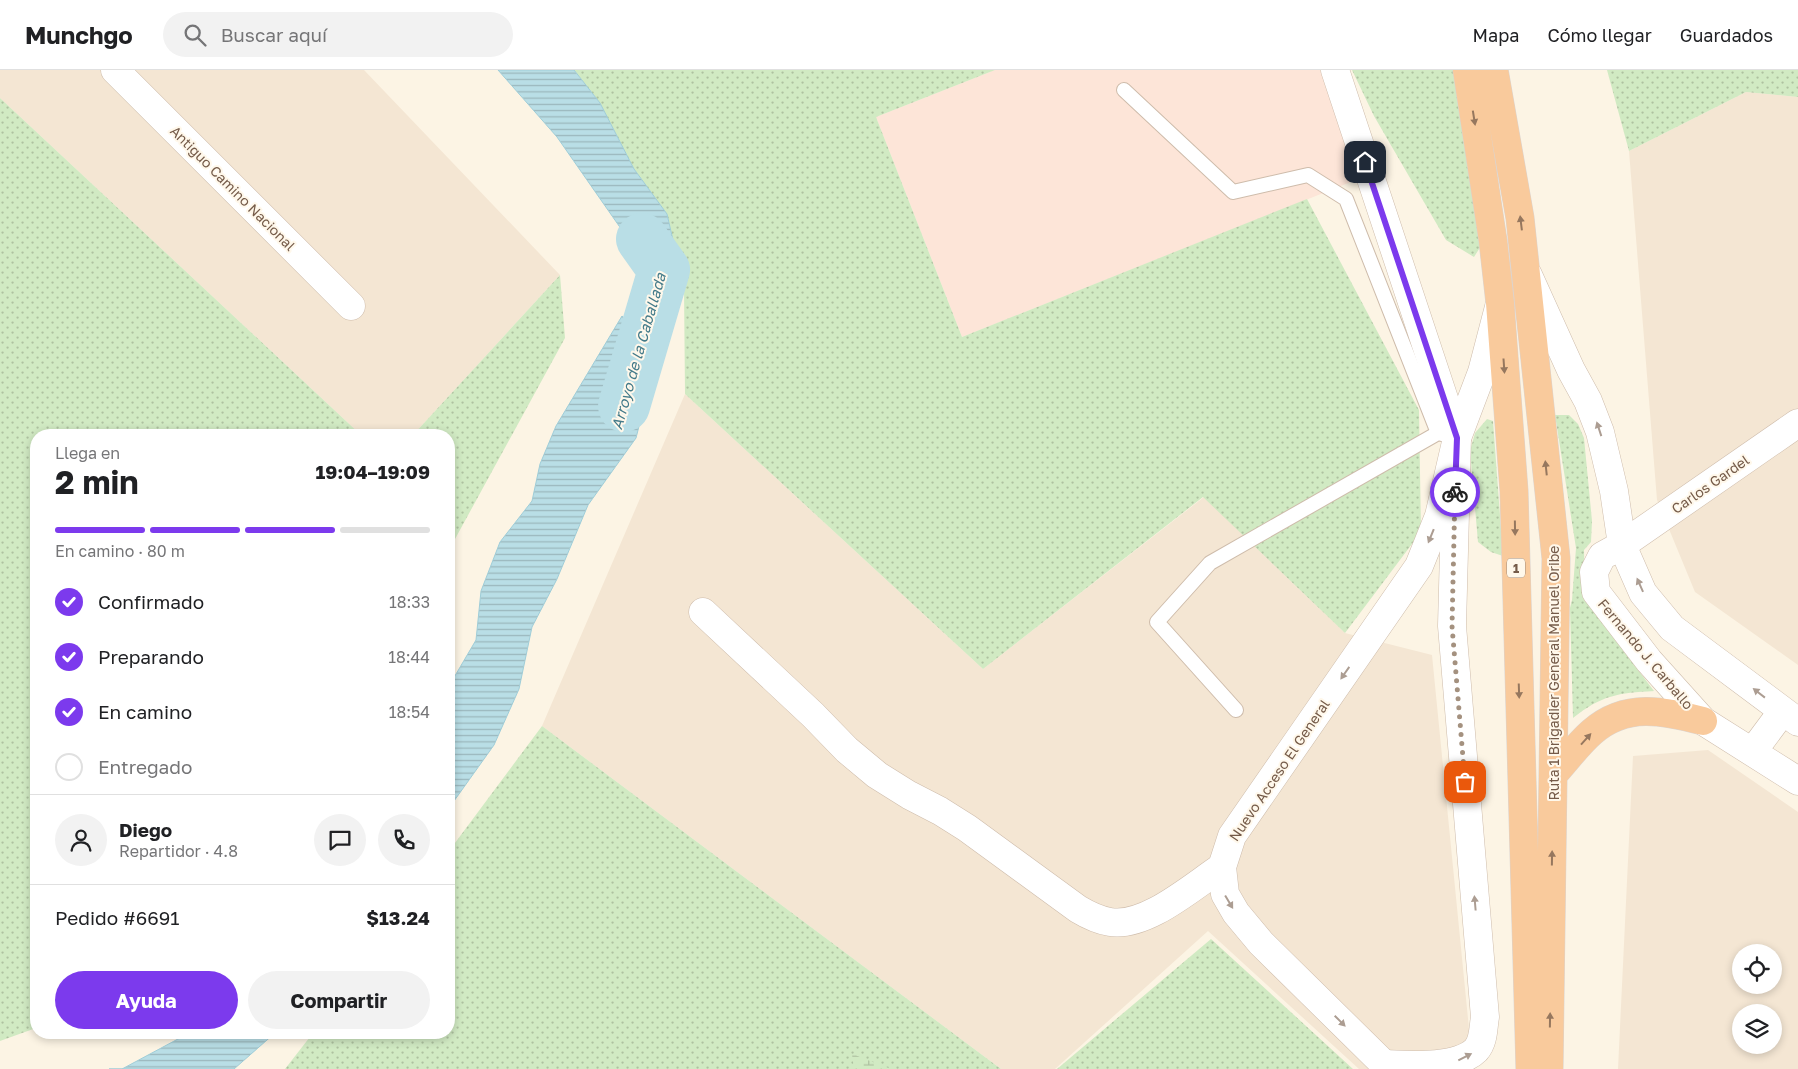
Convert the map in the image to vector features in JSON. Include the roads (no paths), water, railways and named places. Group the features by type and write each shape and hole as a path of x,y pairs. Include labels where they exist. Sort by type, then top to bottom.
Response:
{"highway":[{"name":"1","path":"1467,70 1493,241 1500,303 1514,491 1530,1069"},
{"name":"Ruta 1 Brigadier General Manuel Oribe","path":"1494,70 1520,218 1556,558 1549,1069"},
{"path":"1553,775 1592,731 1616,716 1642,711 1665,712 1702,721"}],"street":[{"name":"Antiguo Camino Nacional","path":"116,70 351,306"},
{"path":"1335,70 1447,435 1452,626 1485,1017 1482,1041 1476,1051 1463,1059 1432,1066 1386,1066"},
{"path":"1526,271 1571,370 1588,401 1600,432 1614,491 1622,545 1643,593 1672,628 1790,717 1752,751"},
{"path":"1447,435 1482,372 1500,303"},
{"name":"Carlos Gardel","path":"1622,545 1798,423"},
{"name":"Nuevo Acceso El General","path":"1386,1066 1261,943 1242,921 1225,894 1222,867 1232,836 1419,566 1439,516 1447,435"},
{"name":"Fernando J. Carballo","path":"1622,545 1602,556 1594,572 1596,592 1649,661 1702,721 1798,781"},
{"path":"703,612 813,715 847,750 877,775 909,796 940,811 966,828 1078,909 1093,917 1111,922 1131,921 1150,914 1222,867"}],"lane":[{"path":"1124,90 1233,192 1308,175 1346,199 1447,435 1210,562 1157,622 1236,710"}],"water":[{"path":"498,70 574,70 600,103 634,169 667,214 684,288 672,320 637,285 640,256 557,137"},
{"path":"622,316 659,348 636,438 588,505 557,579 532,627 519,689 494,745 455,800 455,676 476,640 481,591 500,542 532,501 540,464 556,426"},
{"path":"178,1039 268,1039 234,1069 122,1069"}],"waterway":[{"name":"Arroyo de la Caballada","path":"624,406 664,270 642,239"}]}
